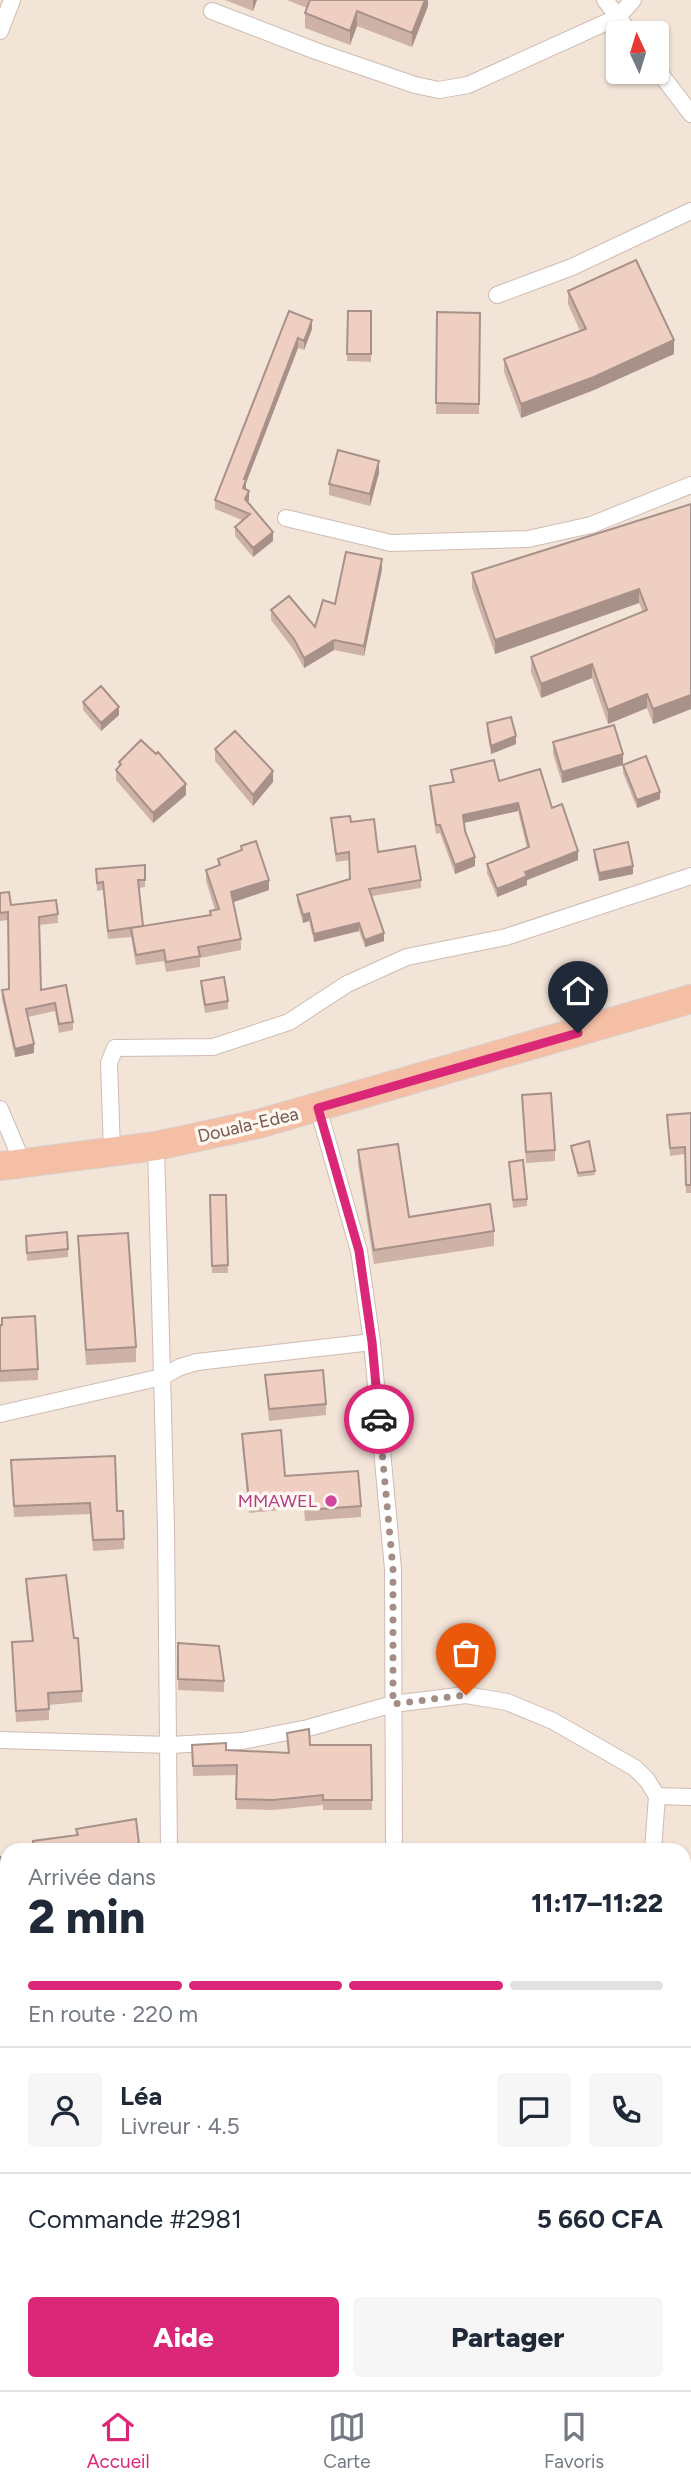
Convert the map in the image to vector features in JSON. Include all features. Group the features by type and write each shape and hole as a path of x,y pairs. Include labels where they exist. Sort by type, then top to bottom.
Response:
{"highway":[{"name":"Douala-Edea","path":"12,1165 156,1146 318,1108 691,999"}],"street":[{"path":"605,0 621,21"},
{"path":"212,11 341,60 415,85 439,90 468,85 618,17 633,0"},
{"path":"0,31 7,4"},
{"path":"668,84 691,114"},
{"path":"497,295 572,267 691,211"},
{"path":"286,519 391,542 528,539 591,525 691,485"},
{"path":"112,1152 109,1063 115,1048 213,1047 289,1022 347,984 407,957 506,937 691,876"},
{"path":"318,1108 359,1251 372,1342 393,1569 394,1843"},
{"path":"0,1109 12,1165"},
{"path":"156,1146 170,1745 169,1843"},
{"path":"0,1414 162,1377 180,1367 197,1362 372,1342"},
{"path":"0,1740 170,1745 242,1741 308,1728 393,1704 466,1695 507,1702 553,1721 635,1768 657,1796 654,1843"},
{"path":"657,1796 691,1797"}],"shaded area":[{"path":"0,0 691,0 691,1843 0,1843"}],"building":[{"path":"310,0 425,0 412,33 357,11 350,31 305,13"},
{"path":"636,260 674,340 594,377 521,404 504,359 586,329 568,291"},
{"path":"289,311 312,320 304,341 298,338 244,479 243,488 249,491 245,499 273,532 253,548 235,527 250,514 215,500"},
{"path":"348,311 371,311 371,354 347,354"},
{"path":"437,312 480,313 479,404 436,403"},
{"path":"338,450 379,461 370,494 329,484"},
{"path":"691,504 691,695 653,709 647,694 608,710 592,664 541,684 531,657 647,610 639,589 495,640 472,573"},
{"path":"346,552 382,559 364,646 334,640 304,658 294,639 271,610 289,596 315,627 323,600 335,604"},
{"path":"101,686 119,707 101,723 83,702"},
{"path":"511,717 516,736 491,746 487,723"},
{"path":"614,725 623,754 562,772 553,742"},
{"path":"235,731 273,771 253,795 215,749"},
{"path":"141,740 156,754 158,752 186,784 153,813 116,770 121,764 119,762"},
{"path":"646,756 660,792 637,800 623,765"},
{"path":"494,760 499,781 540,769 552,808 562,804 578,851 525,872 527,876 497,889 487,864 529,847 518,803 463,815 465,831 475,857 455,865 440,825 436,825 430,786 454,782 451,770"},
{"path":"350,816 351,822 374,819 378,852 415,846 421,880 369,889 384,933 365,940 359,923 314,934 309,913 303,915 297,895 350,879 349,852 336,854 331,818"},
{"path":"256,841 269,880 231,892 241,939 198,947 200,956 166,962 164,950 136,955 131,928 211,915 210,911 219,909 206,870 220,865 218,859 242,850 241,846"},
{"path":"628,842 633,866 599,873 594,850"},
{"path":"145,865 145,880 138,880 143,926 108,931 103,882 97,883 96,869"},
{"path":"9,892 11,905 56,900 58,914 39,917 41,990 66,985 73,1022 59,1024 55,1003 26,1009 34,1044 15,1049 2,990 9,989 8,912 0,913 0,893"},
{"path":"224,977 228,1001 205,1005 201,981"},
{"path":"551,1093 555,1150 526,1152 522,1095"},
{"path":"691,1113 691,1185 686,1185 685,1147 670,1148 667,1115"},
{"path":"589,1141 595,1171 578,1173 571,1146"},
{"path":"398,1144 409,1217 490,1204 494,1231 374,1250 358,1150"},
{"path":"523,1160 527,1199 513,1200 509,1162"},
{"path":"210,1195 226,1195 228,1265 212,1266"},
{"path":"67,1232 68,1249 27,1253 26,1236"},
{"path":"128,1233 136,1347 86,1350 78,1236"},
{"path":"35,1316 38,1369 0,1371 2,1318"},
{"path":"323,1370 326,1404 269,1409 265,1375"},
{"path":"281,1430 285,1476 358,1471 361,1506 305,1510 304,1496 249,1501 242,1434"},
{"path":"115,1456 117,1511 123,1511 124,1539 93,1540 90,1503 14,1506 11,1460"},
{"path":"66,1575 74,1638 78,1638 82,1691 48,1693 49,1709 16,1711 12,1642 33,1641 26,1579"},
{"path":"178,1643 219,1646 224,1681 178,1679"},
{"path":"309,1729 310,1745 371,1745 372,1800 323,1800 323,1795 273,1800 236,1799 237,1765 193,1766 192,1745 226,1743 226,1750 289,1753 287,1733"},
{"path":"136,1819 139,1843 33,1843 78,1835 76,1829"}],"way so far":[{"path":"379,1419 393,1569 393,1704 466,1695"}],"place":[{"name":"MMAWEL","path":"331,1501"}],"route":[{"path":"379,1419 372,1342 359,1251 318,1108 578,1033"}]}
